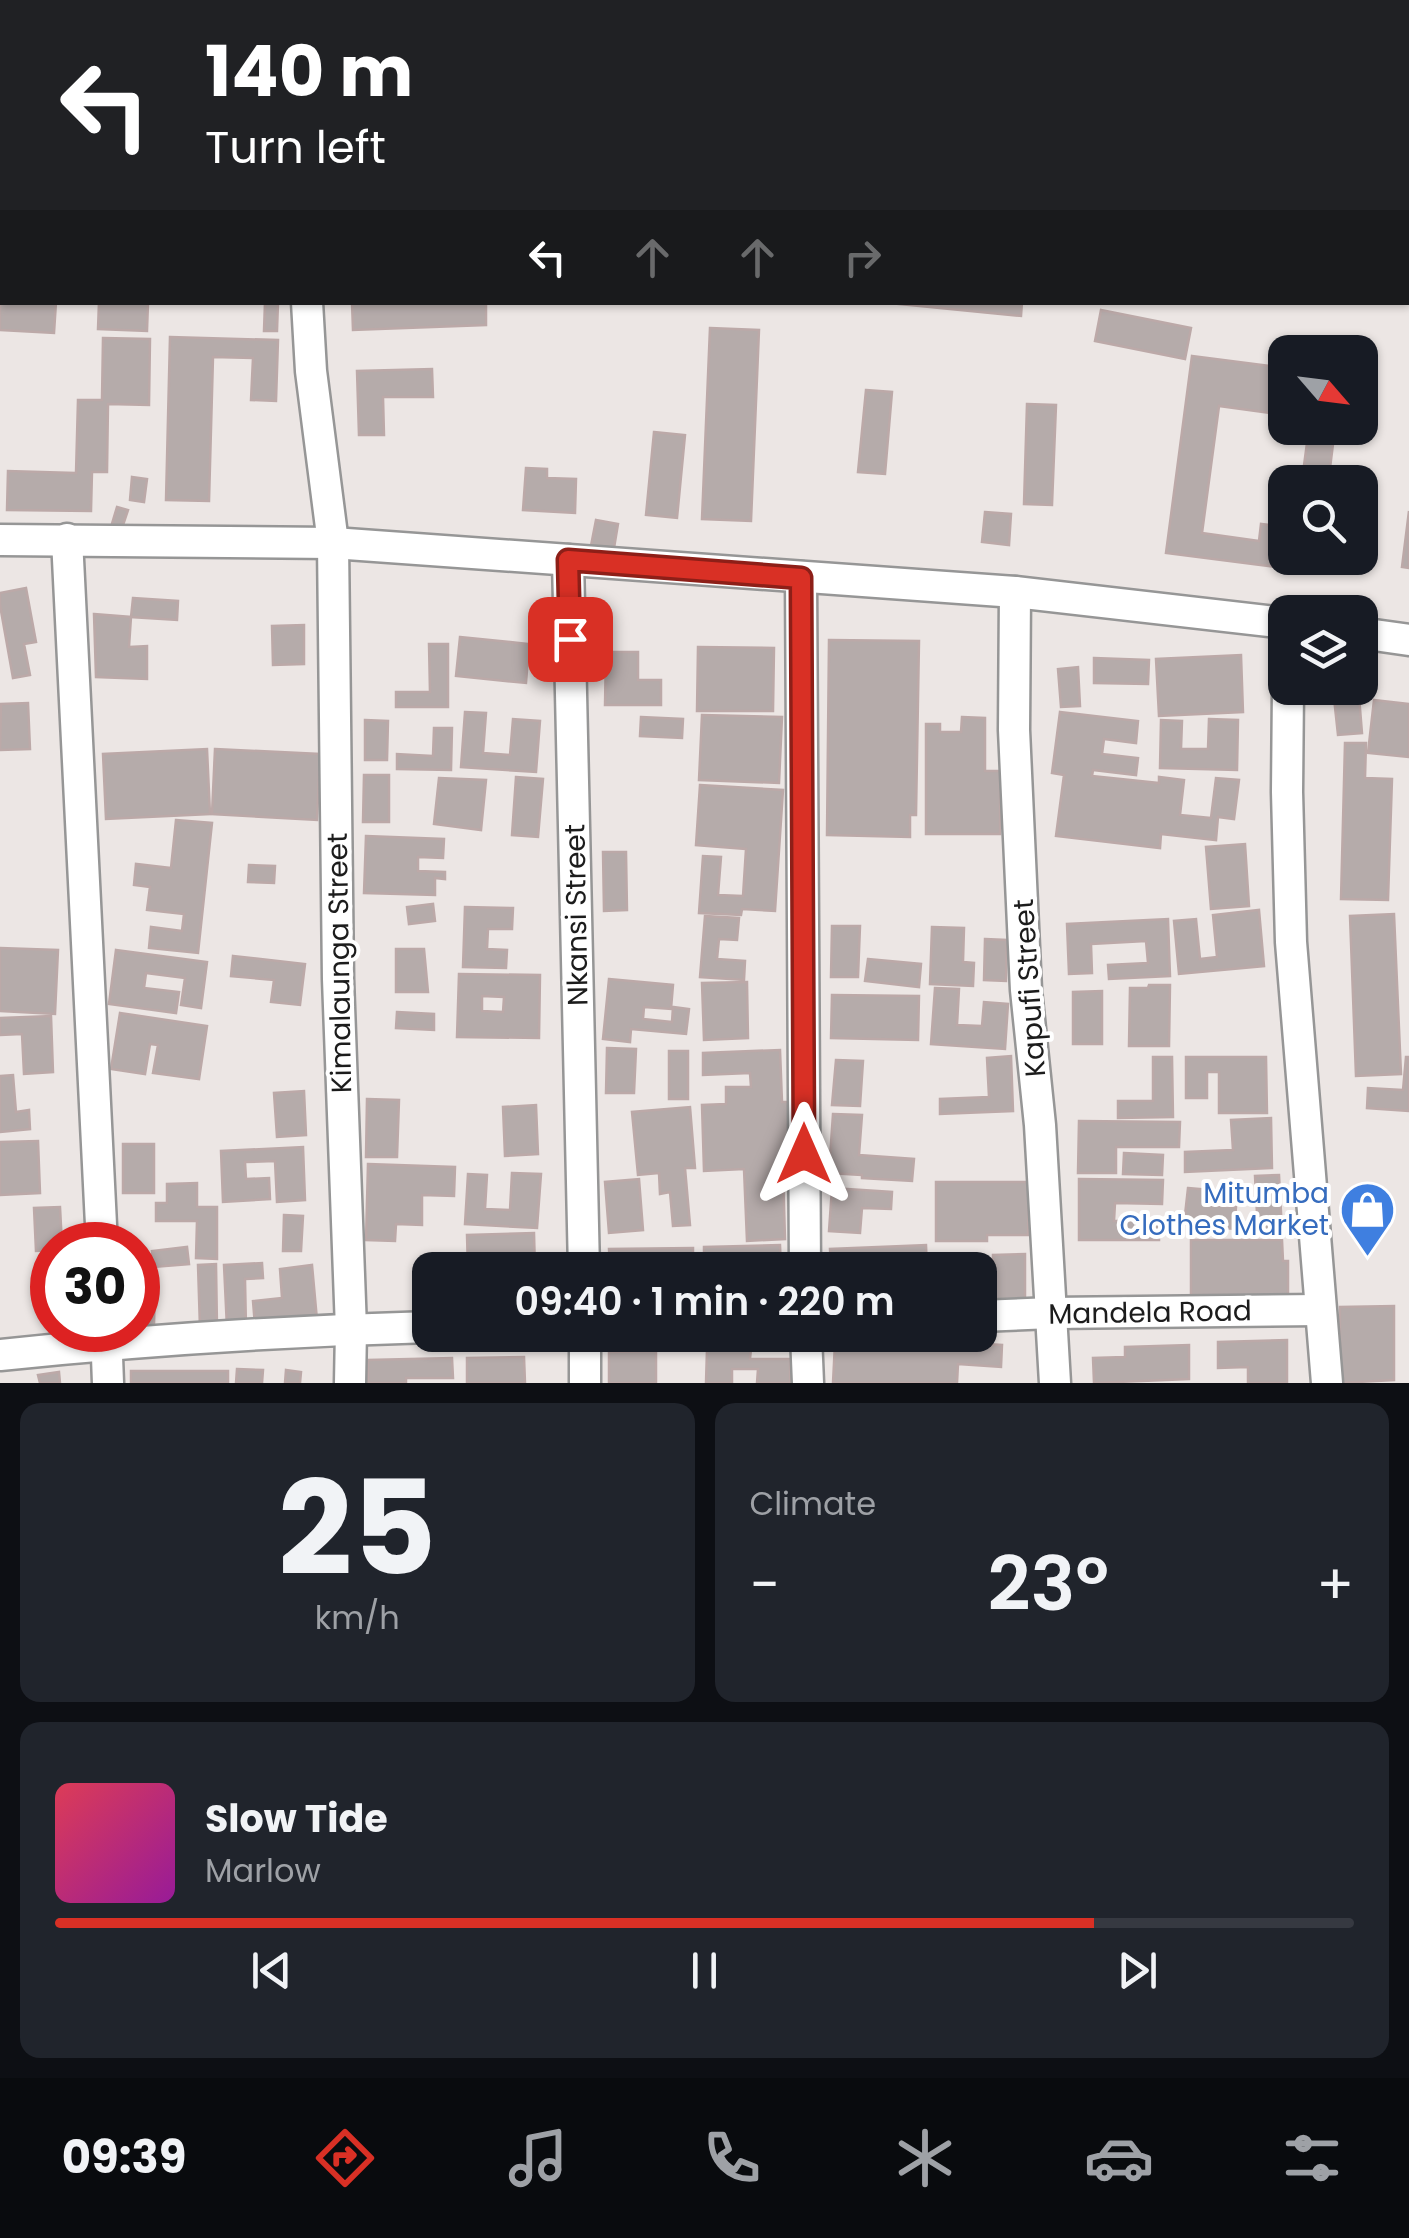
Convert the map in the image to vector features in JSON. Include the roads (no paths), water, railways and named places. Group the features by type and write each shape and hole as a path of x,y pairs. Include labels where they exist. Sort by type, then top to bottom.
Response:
{"street":[{"name":"Kimalaunga Street","path":"306,305 310,371 334,543 338,979 352,1329 350,1383"},
{"path":"66,538 101,1222"},
{"path":"0,540 334,543 1015,592 1268,622"},
{"name":"Nkansi Street","path":"568,560 584,1252"},
{"path":"801,578 805,1252"},
{"name":"Kapufi Street","path":"1015,592 1014,730 1026,990 1040,1125 1056,1383"},
{"path":"1378,636 1409,640"},
{"path":"1288,705 1291,942 1327,1383"},
{"name":"Mandela Road","path":"997,1315 1320,1310"},
{"path":"160,1335 412,1327"},
{"path":"0,1354 30,1349"},
{"path":"107,1352 108,1383"},
{"path":"585,1352 586,1383"},
{"path":"807,1352 808,1383"}],"place":[{"name":"Mitumba Clothes Market","path":"1368,1258"}]}
